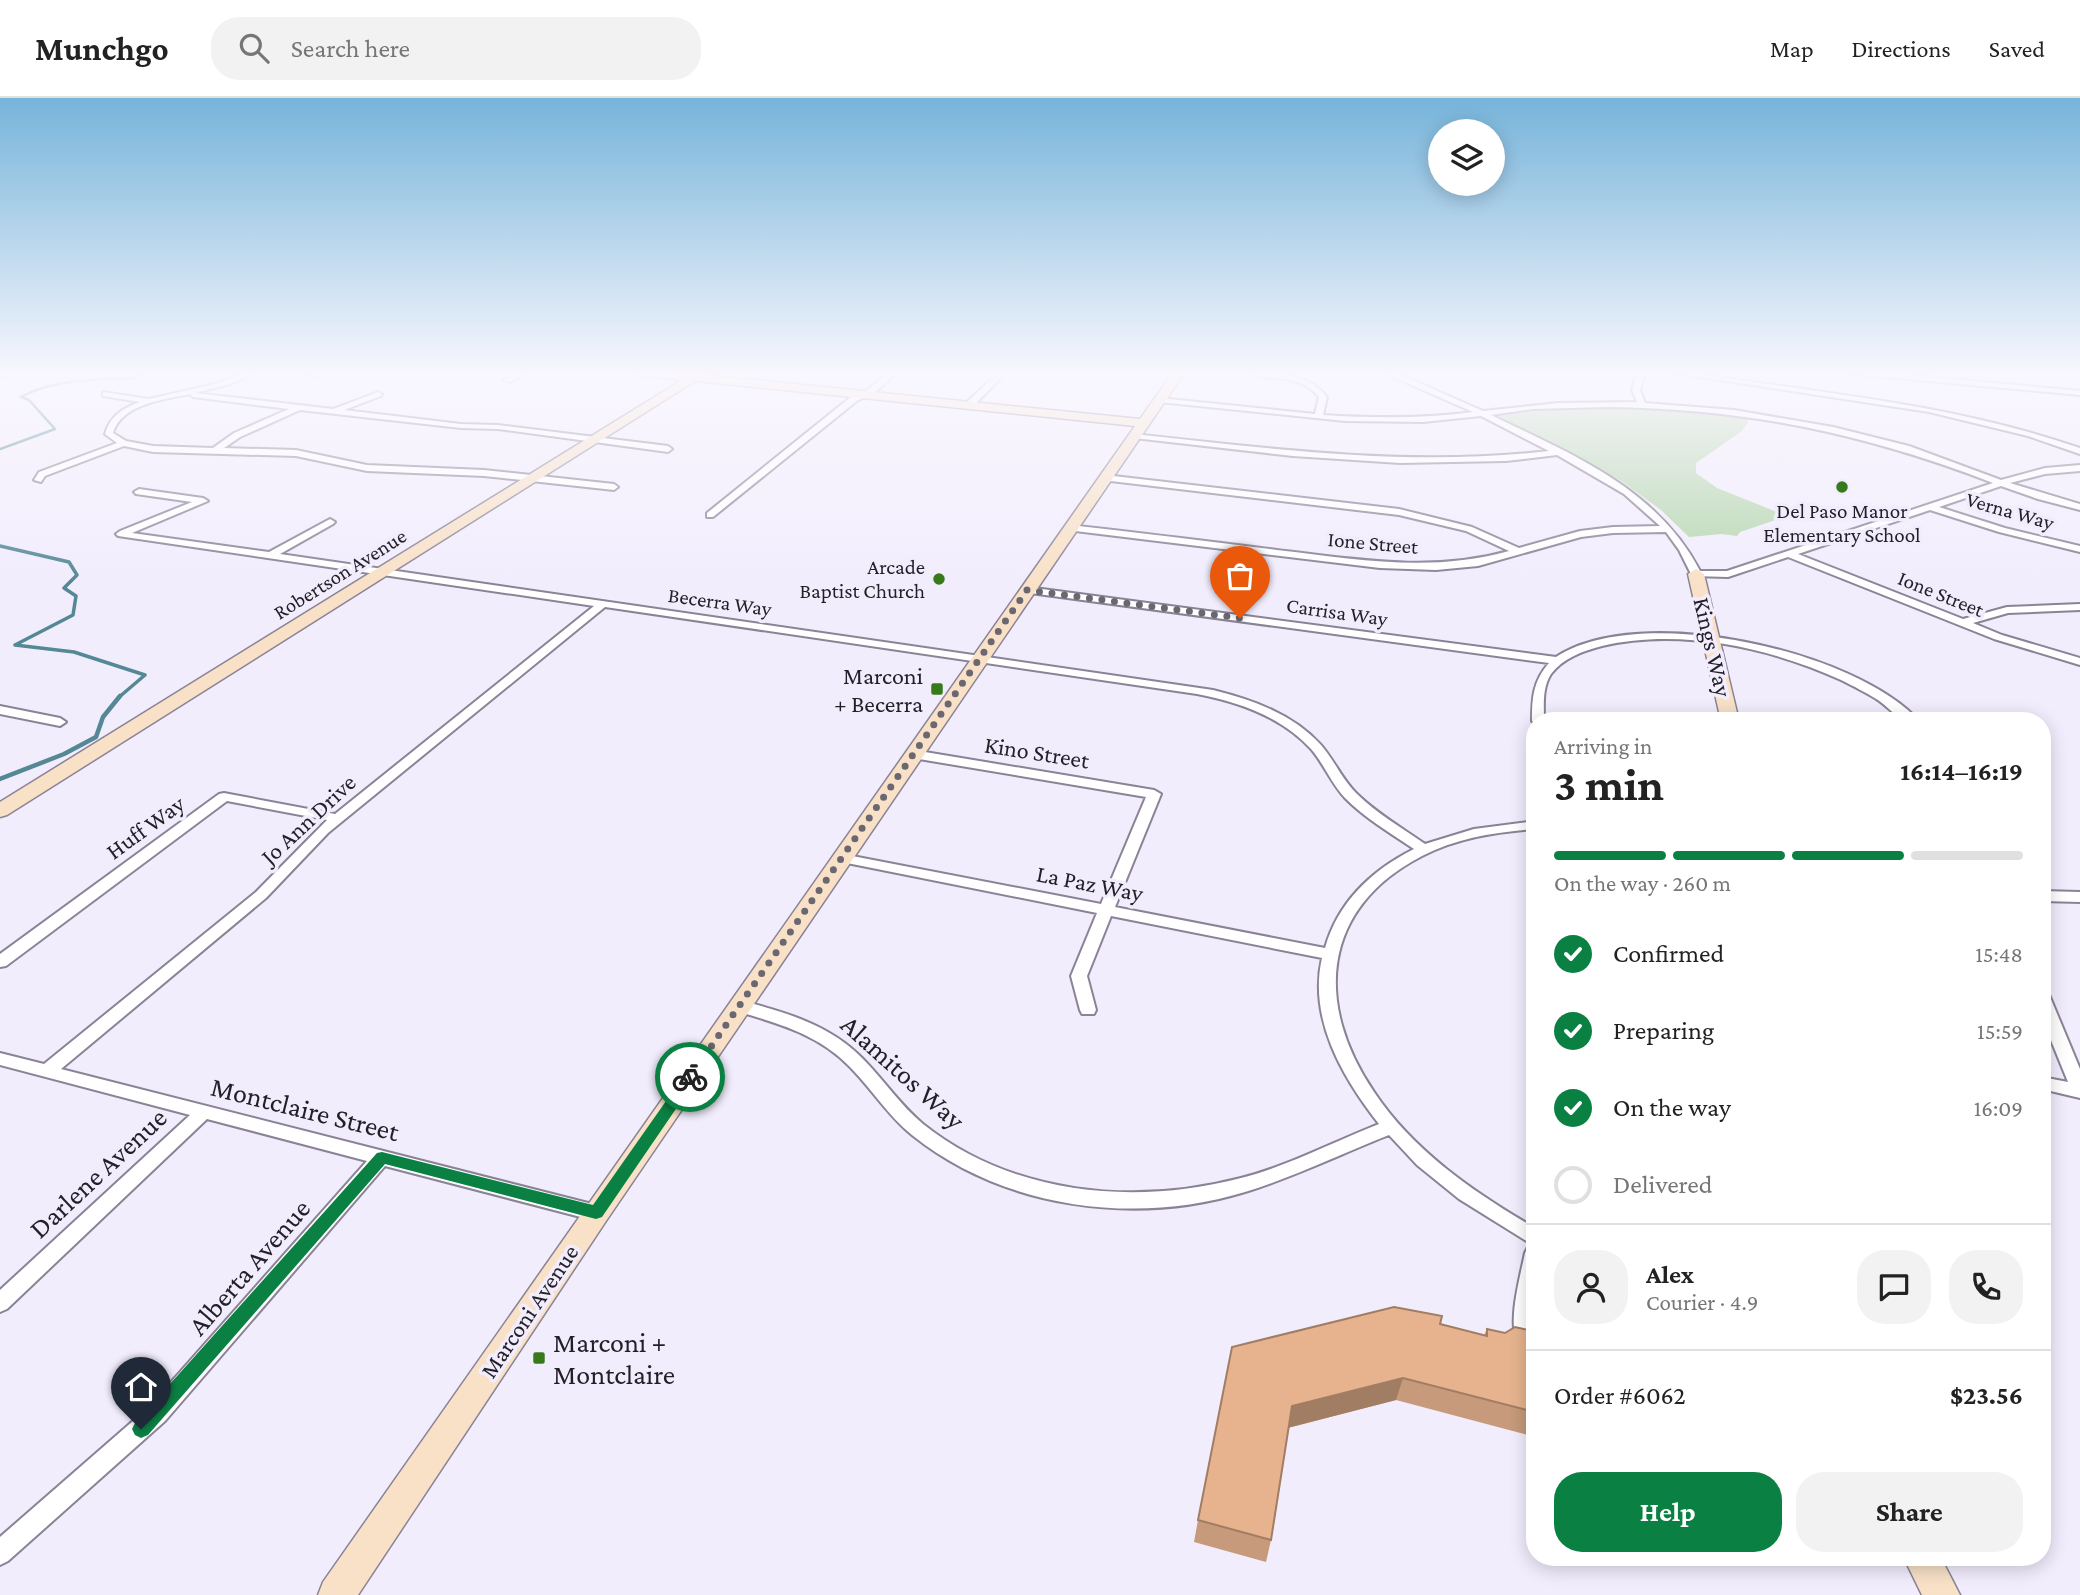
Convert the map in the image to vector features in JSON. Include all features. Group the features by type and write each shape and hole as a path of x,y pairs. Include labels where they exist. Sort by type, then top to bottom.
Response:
{"street":[{"path":"215,451 228,442"},
{"name":"Robertson Avenue","path":"0,811 590,442"},
{"path":"616,442 667,449"},
{"path":"710,515 801,442"},
{"name":"Marconi Avenue","path":"336,1595 596,1213 1130,442"},
{"path":"1243,442 1405,462 1493,461 1559,453"},
{"path":"1538,442 1627,492 1669,529 1686,552 1696,573 1728,574 2029,474 2080,468"},
{"path":"1880,442 1927,455 2036,496 2080,507"},
{"path":"2053,442 2080,451"},
{"path":"38,480 42,474 123,443 153,449 296,453 370,468 484,473 614,487"},
{"path":"1105,478 1408,514 1469,529 1519,552"},
{"name":"Becerra Way","path":"139,492 203,501 121,534 1205,692 1259,708 1291,726 1307,738 1353,798 1424,849"},
{"name":"Verna Way","path":"1930,507 2021,535 2080,549"},
{"path":"270,556 330,522"},
{"name":"Ione Street","path":"1070,528 1399,567 1466,565 1596,532 1669,529"},
{"name":"Ione Street","path":"1791,555 2028,648 2080,662"},
{"name":"Kings Way","path":"1696,573 1728,712"},
{"name":"Carrisa Way","path":"1027,590 1558,661"},
{"name":"Jo Ann Drive","path":"47,1071 261,895 337,818 603,604"},
{"path":"1961,623 2007,610 2080,607"},
{"path":"1539,712 1541,683 1558,661 1579,649 1613,640 1659,636 1712,641 1770,652 1834,672 1881,697 1901,712"},
{"path":"0,710 60,722"},
{"name":"Kino Street","path":"913,754 1154,794 1108,909"},
{"name":"Huff Way","path":"0,962 224,797 337,818"},
{"path":"1526,826 1473,833 1424,849 1383,872 1367,886 1345,913 1329,954 1327,996 1339,1044 1367,1097 1391,1127 1430,1167 1462,1192 1526,1232"},
{"name":"La Paz Way","path":"842,858 1329,954"},
{"path":"2051,896 2080,897"},
{"path":"1088,1010 1079,975 1108,909"},
{"name":"Alamitos Way","path":"739,1006 798,1023 820,1033 856,1062 897,1110 936,1144 987,1173 1041,1191 1129,1200 1207,1193 1265,1177 1391,1127"},
{"path":"2051,1019 2080,1091"},
{"name":"Montclaire Street","path":"0,1059 596,1213"},
{"path":"2051,1085 2080,1091"},
{"name":"Darlene Avenue","path":"0,1303 204,1112"},
{"name":"Alberta Avenue","path":"0,1553 158,1413 382,1157"},
{"path":"1525,1339 1526,1300"},
{"path":"1926,1566 1942,1595"}],"green space":[{"path":"1547,442 1726,442 1696,463 1696,473 1717,488 1787,516 1740,532 1737,536 1722,534 1689,537 1661,510 1621,481"}],"building":[{"path":"1394,1307 1442,1316 1440,1324 1487,1336 1487,1329 1505,1333 1515,1327 1526,1330 1526,1410 1403,1378 1292,1406 1271,1540 1198,1520 1232,1347"}],"waterway":[{"path":"0,449 20,442"},
{"path":"0,546 69,562 77,575 64,588 76,596 73,615 15,645 74,652 145,675 119,697"},
{"path":"0,779 64,754 96,737 103,717 119,697"}],"way so far":[{"path":"690,1077 1027,590 1240,618"}],"place":[{"name":"Del Paso Manor Elementary School","path":"1842,487"},
{"name":"Arcade Baptist Church","path":"939,579"},
{"name":"Marconi + Becerra","path":"937,689"},
{"name":"Marconi + Montclaire","path":"539,1358"}],"route":[{"path":"141,1429 158,1413 382,1157 596,1213 690,1077"}]}
